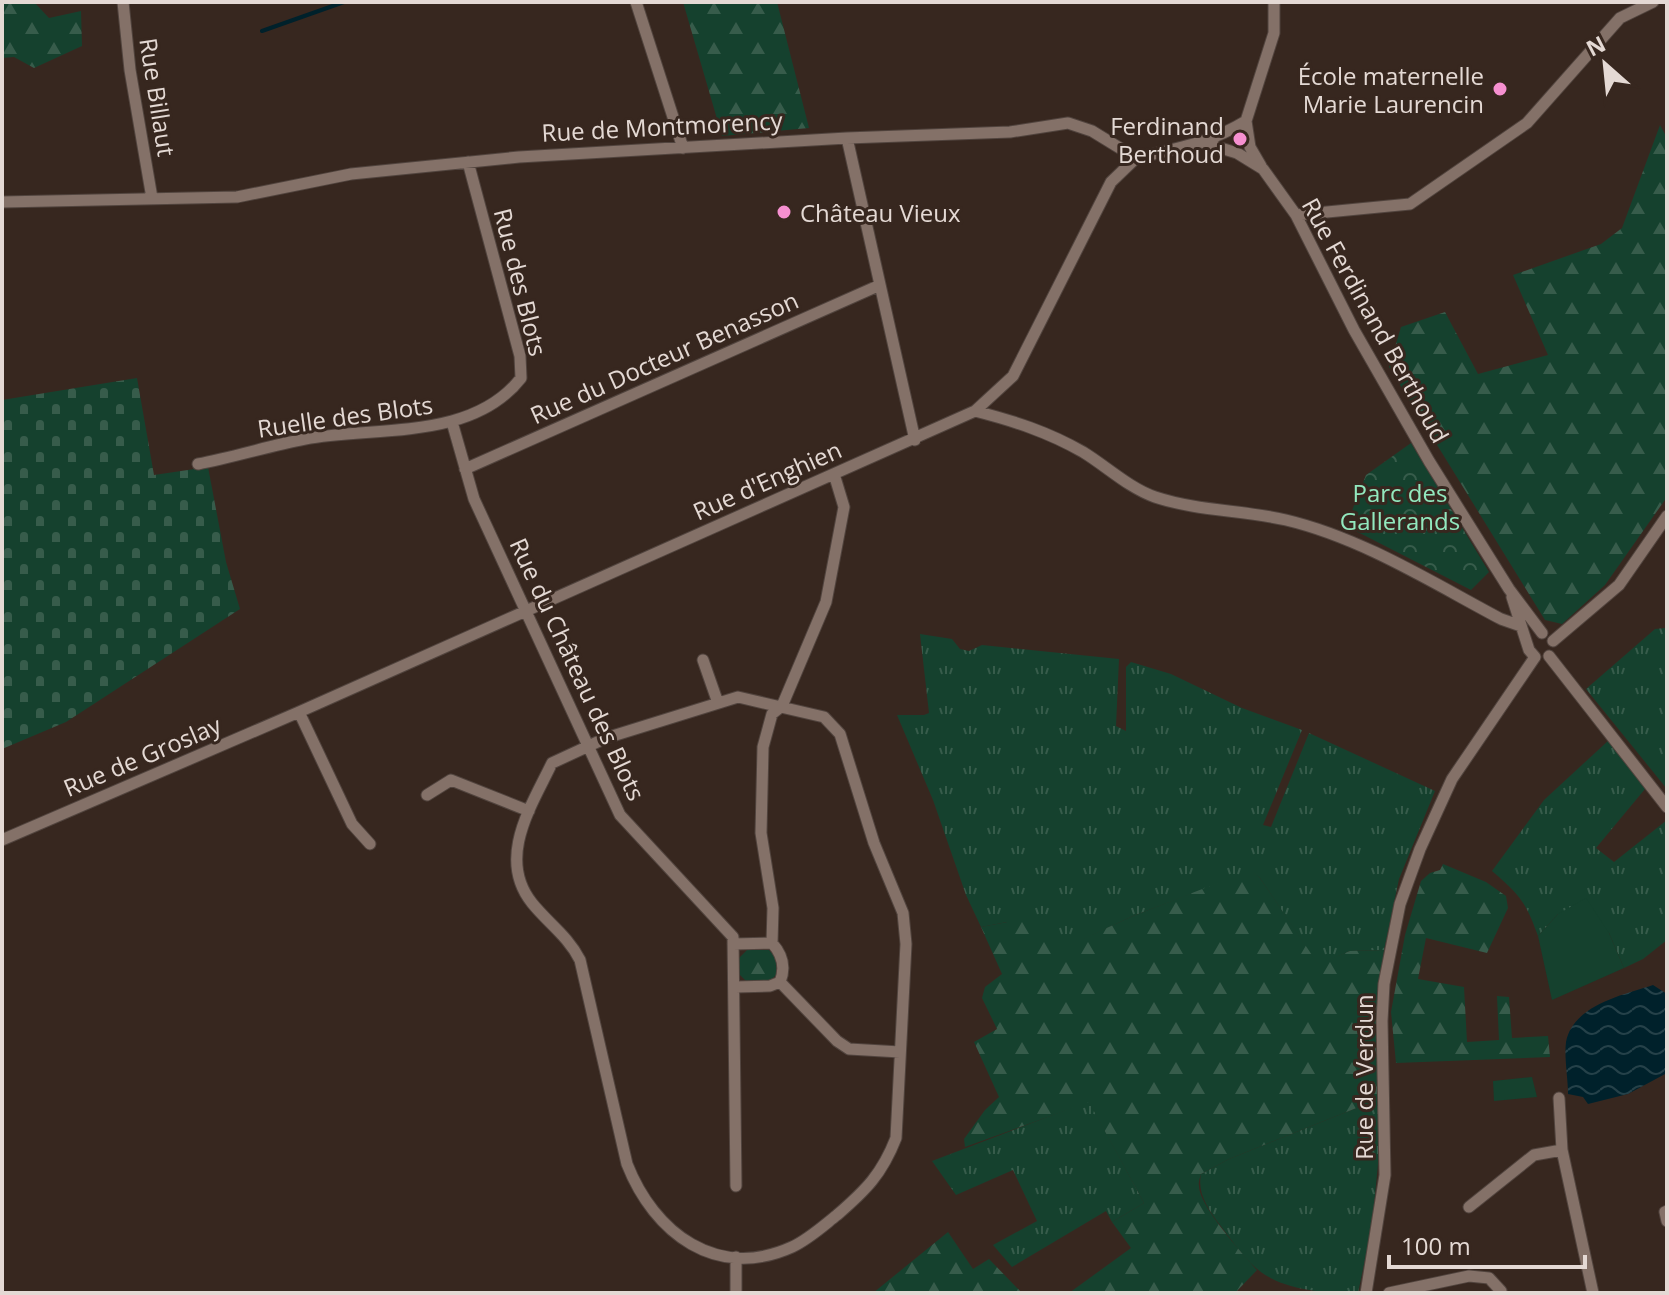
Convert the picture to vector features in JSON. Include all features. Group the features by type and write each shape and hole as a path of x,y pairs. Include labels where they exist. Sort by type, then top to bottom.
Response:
{"street":[{"name":"Rue Billaut","path":"123,2 130,70 152,198"},
{"path":"636,2 683,148"},
{"path":"1263,169 1250,147 1246,121 1274,33 1274,2"},
{"path":"1296,215 1410,204 1527,123 1620,18 1653,2"},
{"path":"1136,158 1204,143 1225,135 1246,121"},
{"name":"Rue de Montmorency","path":"2,202 237,197 351,174 468,162 847,138 1010,132 1068,123 1092,131 1136,158"},
{"path":"847,138 915,440"},
{"name":"Rue Ferdinand Berthoud","path":"1204,143 1237,153 1263,169 1296,215 1354,330 1429,461 1509,589 1542,633"},
{"name":"Rue d'Enghien","path":"299,712 975,411 1013,376 1111,182 1136,158"},
{"name":"Rue des Blots","path":"452,422 507,396 521,378 520,356 468,162"},
{"name":"Rue du Docteur Benasson","path":"465,469 880,285"},
{"path":"975,411 1040,429 1151,496 1179,504 1288,520 1339,538 1373,552 1501,619 1521,626"},
{"name":"Ruelle des Blots","path":"198,464 306,439 452,422"},
{"name":"Rue du Château des Blots","path":"452,422 474,499 626,823 733,937 733,944"},
{"path":"735,987 770,986 780,982 783,975 781,953 772,943 773,908 761,833 763,747 772,714 782,706 826,602 844,507 834,474"},
{"path":"1553,641 1619,585 1667,516"},
{"name":"Rue Ferdinand Berthoud","path":"1509,589 1528,646"},
{"path":"1542,633 1553,641 1554,649 1542,659 1535,657 1528,646 1534,635 1542,633"},
{"path":"1549,656 1667,807"},
{"name":"Rue de Verdun","path":"1366,1293 1385,1175 1384,984 1400,904 1420,849 1452,779 1535,657"},
{"path":"703,660 718,703"},
{"path":"738,697 782,706 824,717 840,734 874,843 903,913 906,944 896,1138 876,1180 814,1234 794,1246 773,1254 736,1257 701,1249 675,1235 651,1210 633,1179 622,1144 580,960 562,931 531,901 520,880 515,858 520,832 552,763 589,746 718,703 738,697"},
{"path":"299,712 352,824 370,844"},
{"name":"Rue de Groslay","path":"2,840 299,712"},
{"path":"427,795 451,780 529,811"},
{"path":"736,1186 733,944 772,943"},
{"path":"780,982 837,1041 849,1049 900,1052"},
{"path":"1559,1098 1562,1150 1593,1293"},
{"path":"1469,1207 1534,1155 1562,1150"},
{"path":"1667,1211 1667,1221"},
{"path":"736,1257 736,1293"},
{"path":"1389,1293 1469,1276 1489,1278 1501,1291"}],"green space":[{"path":"2,2 34,2 49,18 81,11 82,46 34,68 14,57 2,58"},
{"path":"683,2 777,2 809,128 722,136"},
{"path":"1660,125 1667,138 1667,497 1605,585 1562,624 1545,620 1389,367 1401,327 1445,312 1478,374 1548,355 1513,275 1601,244 1622,228"},
{"path":"137,378 154,475 208,467 226,562 240,609 66,722 2,749 2,400"},
{"name":"Parc des Gallerands","path":"1411,443 1489,572 1471,590 1346,526 1366,475"},
{"path":"1665,628 1667,789 1586,689 1655,629"},
{"path":"920,634 952,639 960,649 969,651 982,645 1119,659 1116,726 1126,731 1126,667 1131,662 1171,674 1242,708 1302,730 1263,825 1271,827 1309,733 1435,791 1399,879 1384,950 1350,951 1318,965 1260,878 1251,871 1133,916 1052,954 1007,922 981,927 897,715 929,713"},
{"path":"1609,740 1645,789 1596,848 1614,862 1667,820 1667,940 1643,959 1624,968 1609,933 1558,914 1538,936 1521,899 1492,871 1544,800"},
{"path":"1443,864 1486,882 1506,896 1508,908 1487,953 1426,938 1418,979 1464,987 1467,1042 1499,1040 1497,996 1509,997 1512,1038 1548,1036 1550,1057 1396,1063 1391,1012 1405,935 1421,881 1430,873 1440,870"},
{"path":"1251,870 1260,878 1318,964 1350,951 1384,950 1376,1028 1379,1099 1229,1159 1201,1174 1199,1186 1206,1205 1257,1270 1235,1293 1069,1293 1131,1248 1112,1222 1144,1203 1089,1102 965,1147 964,1139 985,1110 999,1097 974,1042 997,1029 982,998 985,987 1002,974 981,927 1029,918 1052,953 1133,916"},
{"path":"1586,898 1609,933 1624,968 1552,1000 1538,936 1558,914"},
{"path":"747,950 769,950 776,958 777,974 770,981 747,982 739,974 738,959"},
{"path":"1532,1077 1537,1097 1494,1101 1493,1081"},
{"path":"1379,1099 1378,1164 1372,1226 1358,1293 1305,1289 1267,1276 1246,1258 1211,1213 1202,1194 1201,1174 1229,1159"},
{"path":"1089,1101 1144,1203 1112,1222 1106,1211 1012,1267 993,1245 1037,1221 1013,1170 956,1195 932,1161"},
{"path":"948,1232 973,1269 989,1259 1022,1293 873,1293"}],"water":[{"path":"1653,985 1667,994 1667,1073 1628,1094 1588,1104 1583,1097 1568,1094 1566,1042 1578,1019 1601,1003"}],"waterway":[{"path":"262,31 344,2"}],"place":[{"name":"École maternelle Marie Laurencin","path":"1500,89"},
{"name":"Ferdinand Berthoud","path":"1240,139"},
{"name":"Château Vieux","path":"784,212"}]}
